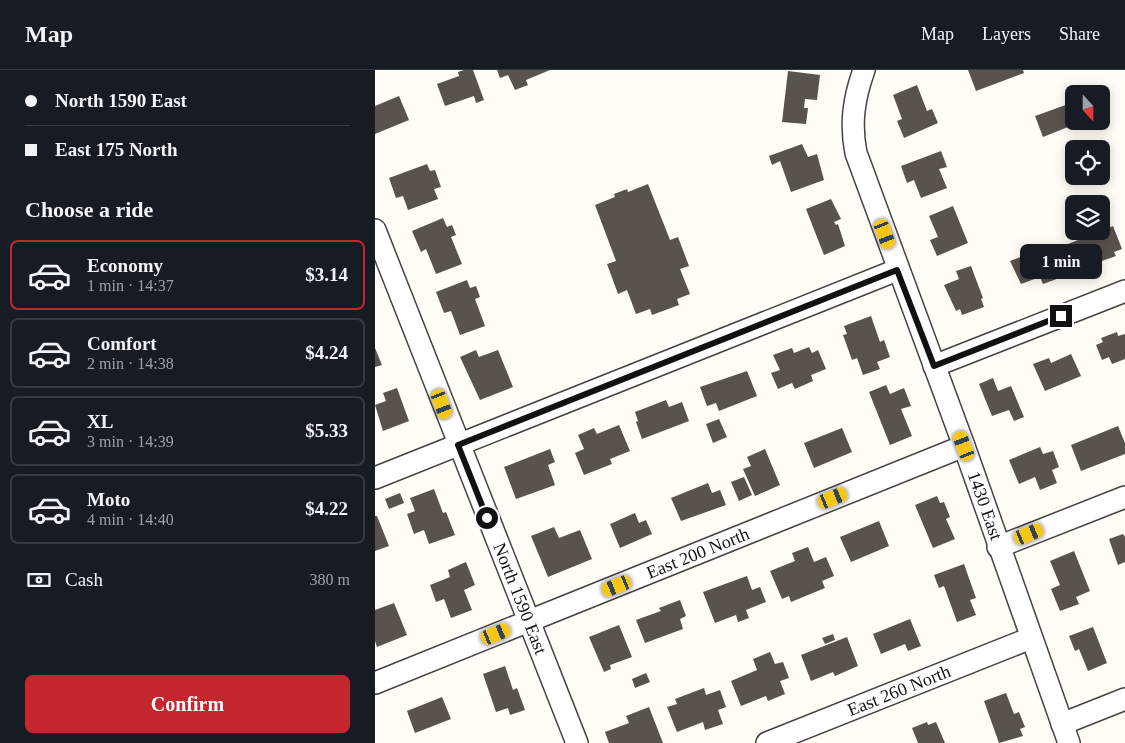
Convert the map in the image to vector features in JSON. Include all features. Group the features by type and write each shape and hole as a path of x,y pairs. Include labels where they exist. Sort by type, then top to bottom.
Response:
{"street":[{"name":"1430 East","path":"864,70 854,102 852,135 863,174 897,270 964,446 1065,733"},
{"name":"North 1590 East","path":"375,230 458,445 577,743"},
{"path":"375,478 897,270"},
{"path":"934,366 1125,291"},
{"name":"East 200 North","path":"375,683 964,446"},
{"path":"998,547 1125,497"},
{"name":"East 260 North","path":"767,743 1031,638"},
{"path":"1065,733 1125,699"}],"building":[{"path":"473,70 484,100 476,103 474,96 445,106 437,84 459,76 458,72"},
{"path":"497,70 550,70 526,80 528,85 515,90 508,75 500,78"},
{"path":"968,70 1023,70 1024,73 976,91"},
{"path":"788,71 820,75 817,100 805,99 804,108 808,108 806,124 782,122"},
{"path":"917,85 927,111 932,109 938,123 904,138 897,121 902,119 893,95"},
{"path":"399,96 409,120 375,134 375,106"},
{"path":"1065,105 1065,128 1043,137 1035,116"},
{"path":"802,144 808,157 817,154 824,180 791,192 780,161 772,165 769,156"},
{"path":"941,151 947,167 939,169 947,188 921,198 914,180 907,183 901,166"},
{"path":"427,164 430,171 435,170 441,187 434,189 438,199 408,210 403,196 396,198 389,178"},
{"path":"648,184 670,240 678,237 689,266 680,269 690,294 677,299 679,305 652,315 650,309 636,314 627,290 618,294 607,264 616,261 595,205 615,197 614,194 627,189 628,192"},
{"path":"831,199 841,219 834,222 836,225 838,224 845,246 824,255 806,209"},
{"path":"953,206 968,243 937,256 930,240 938,237 929,216"},
{"path":"443,218 447,227 452,225 456,235 451,237 462,264 436,274 426,249 421,252 412,231"},
{"path":"1113,226 1122,249 1114,252 1116,256 1099,262 1098,258 1077,266 1068,244 1078,240 1110,240 1110,227"},
{"path":"1046,247 1052,262 1058,260 1065,276 1043,284 1040,277 1021,284 1010,261"},
{"path":"971,266 983,298 981,299 984,307 962,315 960,309 956,311 944,285 959,279 956,271"},
{"path":"467,280 470,288 476,286 480,297 475,299 485,326 460,335 451,311 444,313 436,292"},
{"path":"871,316 880,342 884,340 890,357 877,362 880,369 863,375 857,358 852,360 843,335 847,334 844,326"},
{"path":"1117,332 1118,336 1125,334 1125,359 1112,364 1109,357 1102,360 1096,345 1103,342 1101,338"},
{"path":"809,347 812,353 818,350 826,369 811,375 813,381 795,389 792,383 778,389 771,373 780,370 773,355 792,348 794,353"},
{"path":"375,348 382,365 375,367"},
{"path":"476,350 479,357 498,350 513,387 480,400 460,357"},
{"path":"1071,354 1081,376 1045,391 1033,364 1049,358 1051,363"},
{"path":"747,371 757,396 719,411 716,403 707,406 700,387"},
{"path":"993,378 998,391 1011,386 1024,417 1014,421 1009,410 992,416 979,384"},
{"path":"886,385 890,394 904,388 911,406 901,409 912,436 890,445 869,392"},
{"path":"397,388 409,421 383,431 375,405 386,401 383,393"},
{"path":"666,400 669,407 682,402 689,421 642,439 636,422 638,421 635,412"},
{"path":"719,419 727,437 713,443 706,424"},
{"path":"619,425 630,451 610,459 612,464 584,475 575,453 584,449 578,435 594,428 597,434"},
{"path":"1118,426 1125,443 1125,454 1081,471 1071,445"},
{"path":"842,428 852,452 814,468 804,443"},
{"path":"1040,447 1043,454 1053,451 1059,467 1052,470 1057,483 1040,490 1035,477 1019,484 1009,460"},
{"path":"550,449 555,462 548,465 555,485 516,499 504,467"},
{"path":"765,449 780,485 755,496 743,469 751,466 747,457"},
{"path":"744,477 752,495 739,501 731,482"},
{"path":"708,483 712,493 720,490 726,505 681,521 671,498"},
{"path":"434,489 443,513 446,512 455,535 429,544 424,530 414,534 407,514 415,511 410,498"},
{"path":"400,493 404,503 389,509 385,499"},
{"path":"937,496 940,503 944,502 950,517 946,519 955,539 933,548 915,505"},
{"path":"635,513 639,523 646,520 652,534 620,548 610,524"},
{"path":"375,516 377,516 389,546 375,551"},
{"path":"879,521 889,546 851,562 840,537"},
{"path":"554,527 559,538 580,530 592,559 548,577 531,536"},
{"path":"1123,534 1125,537 1125,562 1118,565 1109,539"},
{"path":"808,547 814,562 826,557 834,576 822,581 825,588 791,602 789,596 782,599 770,571 795,561 792,553"},
{"path":"1074,551 1090,591 1076,597 1079,604 1060,611 1051,589 1060,585 1050,561"},
{"path":"466,562 475,585 464,590 472,610 451,618 444,599 436,602 430,585 450,577 448,570"},
{"path":"964,564 976,598 970,600 976,615 957,622 944,586 939,588 934,575"},
{"path":"747,576 752,590 760,587 766,602 746,610 749,618 738,622 736,615 715,623 703,592"},
{"path":"680,600 686,616 680,619 683,629 645,643 636,620 661,611 659,608"},
{"path":"394,603 407,635 377,647 375,641 375,610"},
{"path":"910,619 921,646 908,651 905,644 881,654 873,634"},
{"path":"619,625 632,657 610,665 611,669 604,672 589,637"},
{"path":"1093,627 1107,663 1088,671 1079,649 1075,651 1069,636"},
{"path":"833,634 835,640 825,644 822,638"},
{"path":"847,637 858,666 835,676 833,672 811,681 801,655"},
{"path":"770,652 775,664 783,662 789,678 780,681 785,694 768,701 766,696 741,706 731,681 757,670 753,659"},
{"path":"505,666 513,690 517,688 525,710 510,715 508,708 496,712 483,674"},
{"path":"646,673 650,682 635,688 632,679"},
{"path":"704,688 706,695 720,690 726,707 718,710 723,724 705,730 703,722 677,732 667,707 677,704 675,699"},
{"path":"1006,693 1014,714 1019,712 1025,727 1020,729 1023,736 999,743 984,701"},
{"path":"442,697 451,719 415,733 407,711"},
{"path":"649,707 663,743 609,743 605,732 629,723 626,716"},
{"path":"927,722 928,725 936,722 945,743 918,743 912,728"}],"route":[{"path":"487,518 458,445 897,270 934,366 1061,316"}]}
